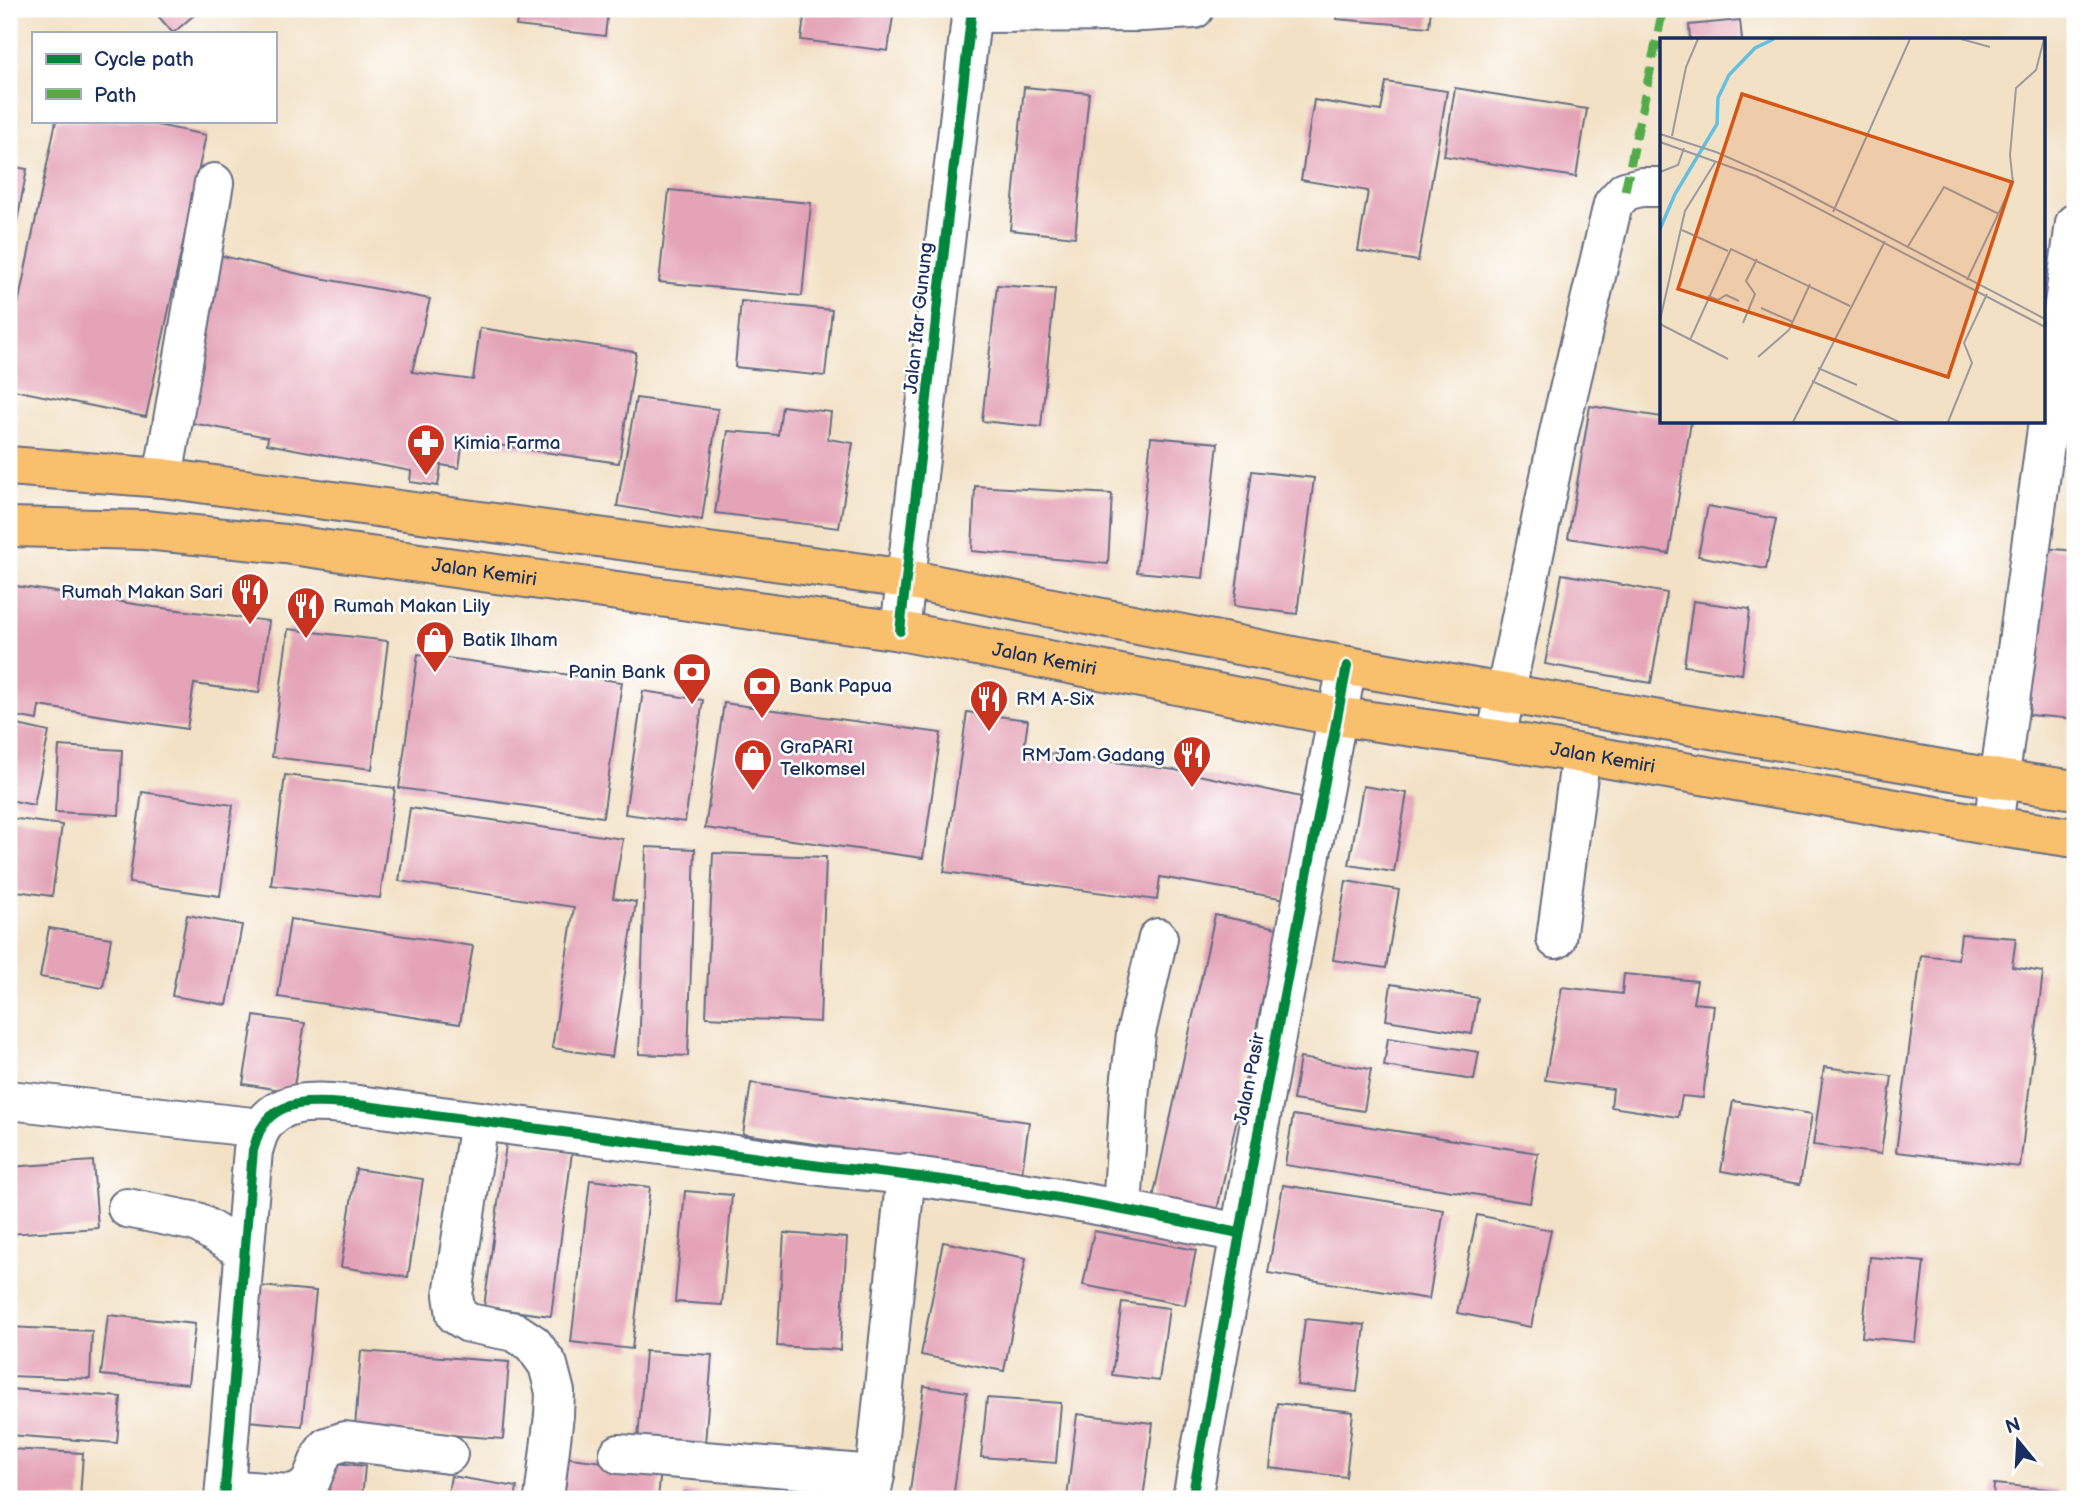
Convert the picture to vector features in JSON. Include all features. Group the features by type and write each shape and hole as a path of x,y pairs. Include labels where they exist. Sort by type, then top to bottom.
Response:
{"highway":[{"path":"9,466 163,478 907,579 1347,666 2075,790"},
{"name":"Jalan Kemiri","path":"9,527 145,530 285,544 900,631 1336,716 1496,739 2075,838"}],"street":[{"path":"971,11 1142,12 1194,9"},
{"name":"Jalan Ifar Gunung","path":"900,631 971,11"},
{"path":"163,478 214,183"},
{"path":"1496,739 1560,428 1613,204 1625,191 1641,187 1660,187"},
{"path":"2046,415 2063,241"},
{"path":"1993,826 2033,548 2045,424"},
{"name":"Jalan Pasir","path":"1192,1499 1239,1233 1347,666"},
{"path":"1556,939 1581,754"},
{"path":"1122,1209 1136,1033 1158,938"},
{"path":"9,1100 261,1128"},
{"path":"449,1454 345,1441 327,1447 310,1483 300,1491 289,1494 225,1494 253,1150 261,1128 278,1111 293,1104 312,1102 358,1105 828,1167 906,1174 1065,1198 1239,1233"},
{"path":"479,1121 453,1295 456,1315 469,1323 515,1332 533,1344 548,1365 555,1391 544,1499"},
{"path":"619,1454 872,1487 906,1174"},
{"path":"127,1208 197,1222 244,1251"}],"building":[{"path":"152,9 201,9 174,32"},
{"path":"519,9 608,9 605,36 516,26"},
{"path":"805,9 894,9 888,51 801,40"},
{"path":"1338,9 1431,9 1429,27 1337,19"},
{"path":"1740,20 1742,38 1690,38 1689,25"},
{"path":"1386,82 1447,91 1418,261 1358,251 1368,191 1301,180 1314,100 1381,111"},
{"path":"1024,87 1089,93 1075,237 1010,230"},
{"path":"1455,88 1587,109 1576,177 1444,156"},
{"path":"56,122 143,122 206,135 146,417 9,389 9,348"},
{"path":"9,166 27,169 12,248 9,247"},
{"path":"669,190 811,203 802,296 659,282"},
{"path":"210,253 299,274 430,299 412,372 473,380 480,328 636,352 619,463 463,440 459,468 441,465 438,486 410,482 411,471 267,444 268,437 175,420"},
{"path":"997,285 1055,289 1041,427 982,421"},
{"path":"741,301 832,310 825,376 735,367"},
{"path":"636,398 718,409 702,520 617,506"},
{"path":"782,406 831,412 828,439 853,443 839,528 715,513 728,431 778,435"},
{"path":"1590,406 1660,417 1660,424 1691,424 1669,554 1568,538"},
{"path":"1151,437 1218,443 1203,578 1137,572"},
{"path":"1252,471 1314,478 1297,614 1234,606"},
{"path":"975,486 1112,494 1108,564 972,551"},
{"path":"1708,506 1776,519 1766,569 1698,556"},
{"path":"2044,548 2075,551 2075,719 2029,715"},
{"path":"1562,574 1667,593 1651,683 1545,664"},
{"path":"9,585 269,621 259,693 194,684 187,729 39,706 37,720 9,715"},
{"path":"1693,601 1750,609 1742,674 1684,666"},
{"path":"288,629 388,641 372,769 272,757"},
{"path":"418,654 622,682 603,817 399,788"},
{"path":"643,691 703,700 685,822 625,814"},
{"path":"724,703 941,733 923,858 705,828"},
{"path":"967,712 1028,720 1024,750 1175,770 1301,797 1286,899 1160,877 1157,900 944,872"},
{"path":"9,723 49,732 34,805 9,800"},
{"path":"59,746 122,750 119,815 55,812"},
{"path":"285,775 395,788 380,898 271,885"},
{"path":"1363,786 1407,793 1394,872 1349,865"},
{"path":"142,792 233,805 220,896 129,883"},
{"path":"410,808 623,839 613,898 636,902 612,1057 552,1048 574,907 399,881"},
{"path":"10,818 62,825 52,896 9,890"},
{"path":"646,847 695,849 688,1056 639,1054"},
{"path":"713,853 826,857 820,1022 706,1017"},
{"path":"1346,881 1399,890 1386,968 1333,960"},
{"path":"187,915 242,925 227,1005 172,996"},
{"path":"1215,915 1278,928 1215,1220 1151,1207"},
{"path":"290,919 473,946 460,1024 278,997"},
{"path":"49,928 111,938 103,988 40,977"},
{"path":"1961,934 2016,938 2012,967 2043,972 2020,1167 1896,1152 1921,955 1958,959"},
{"path":"1624,974 1697,981 1693,1003 1714,1005 1703,1098 1682,1096 1678,1117 1611,1107 1613,1089 1545,1080 1562,987 1622,994"},
{"path":"1391,984 1478,998 1472,1034 1386,1020"},
{"path":"254,1016 305,1023 293,1092 243,1084"},
{"path":"1388,1038 1479,1052 1474,1080 1384,1066"},
{"path":"1300,1058 1371,1069 1364,1111 1293,1100"},
{"path":"1824,1067 1892,1076 1881,1154 1813,1145"},
{"path":"751,1083 1029,1122 1022,1173 743,1134"},
{"path":"1733,1101 1812,1114 1800,1184 1721,1171"},
{"path":"1293,1115 1538,1153 1530,1203 1285,1165"},
{"path":"506,1144 572,1152 551,1316 484,1307"},
{"path":"93,1161 98,1228 9,1234 9,1167"},
{"path":"356,1169 423,1179 408,1277 341,1267"},
{"path":"590,1180 650,1187 632,1349 571,1342"},
{"path":"1283,1185 1444,1210 1429,1299 1268,1273"},
{"path":"685,1191 732,1195 722,1305 675,1302"},
{"path":"1477,1215 1551,1230 1531,1327 1457,1313"},
{"path":"1094,1231 1196,1250 1185,1305 1083,1285"},
{"path":"784,1233 847,1238 840,1350 777,1346"},
{"path":"943,1242 1026,1258 1004,1371 921,1355"},
{"path":"1870,1257 1924,1262 1915,1342 1862,1337"},
{"path":"260,1286 316,1291 302,1426 247,1421"},
{"path":"1122,1302 1169,1308 1159,1381 1112,1375"},
{"path":"108,1315 195,1324 188,1384 101,1375"},
{"path":"1305,1319 1365,1325 1357,1392 1297,1385"},
{"path":"9,1327 92,1331 90,1379 9,1376"},
{"path":"361,1351 509,1362 503,1439 355,1428"},
{"path":"645,1351 712,1355 704,1457 637,1453"},
{"path":"924,1386 967,1392 953,1499 909,1499"},
{"path":"9,1389 121,1397 117,1443 9,1435"},
{"path":"987,1398 1061,1403 1056,1463 981,1457"},
{"path":"1277,1403 1353,1412 1346,1477 1270,1468"},
{"path":"1077,1414 1153,1423 1143,1499 1067,1498"},
{"path":"9,1449 83,1453 80,1499 9,1498"},
{"path":"554,1456 661,1469 658,1499 549,1499"},
{"path":"326,1462 365,1466 362,1499 322,1499"},
{"path":"451,1476 517,1487 515,1499 447,1499"},
{"path":"1994,1484 2059,1490 2058,1499 1993,1499"},
{"path":"683,1492 742,1497 742,1499 683,1499"}],"marked path":[{"path":"1625,191 1663,9"}],"cycle path":[{"path":"900,631 972,9"},
{"path":"1192,1499 1266,1089 1347,666"},
{"path":"224,1499 253,1150 260,1131 269,1118 291,1105 318,1102 358,1105 828,1167 931,1178 1086,1203 1239,1233"}],"place":[{"name":"Kimia Farma","path":"426,477"},
{"name":"Rumah Makan Sari","path":"250,626"},
{"name":"Rumah Makan Lily","path":"306,640"},
{"name":"Batik Ilham","path":"435,674"},
{"name":"Panin Bank","path":"692,706"},
{"name":"Bank Papua","path":"762,720"},
{"name":"RM A-Six","path":"989,733"},
{"name":"RM Jam Gadang","path":"1192,789"},
{"name":"GraPARI Telkomsel","path":"753,792"}]}
